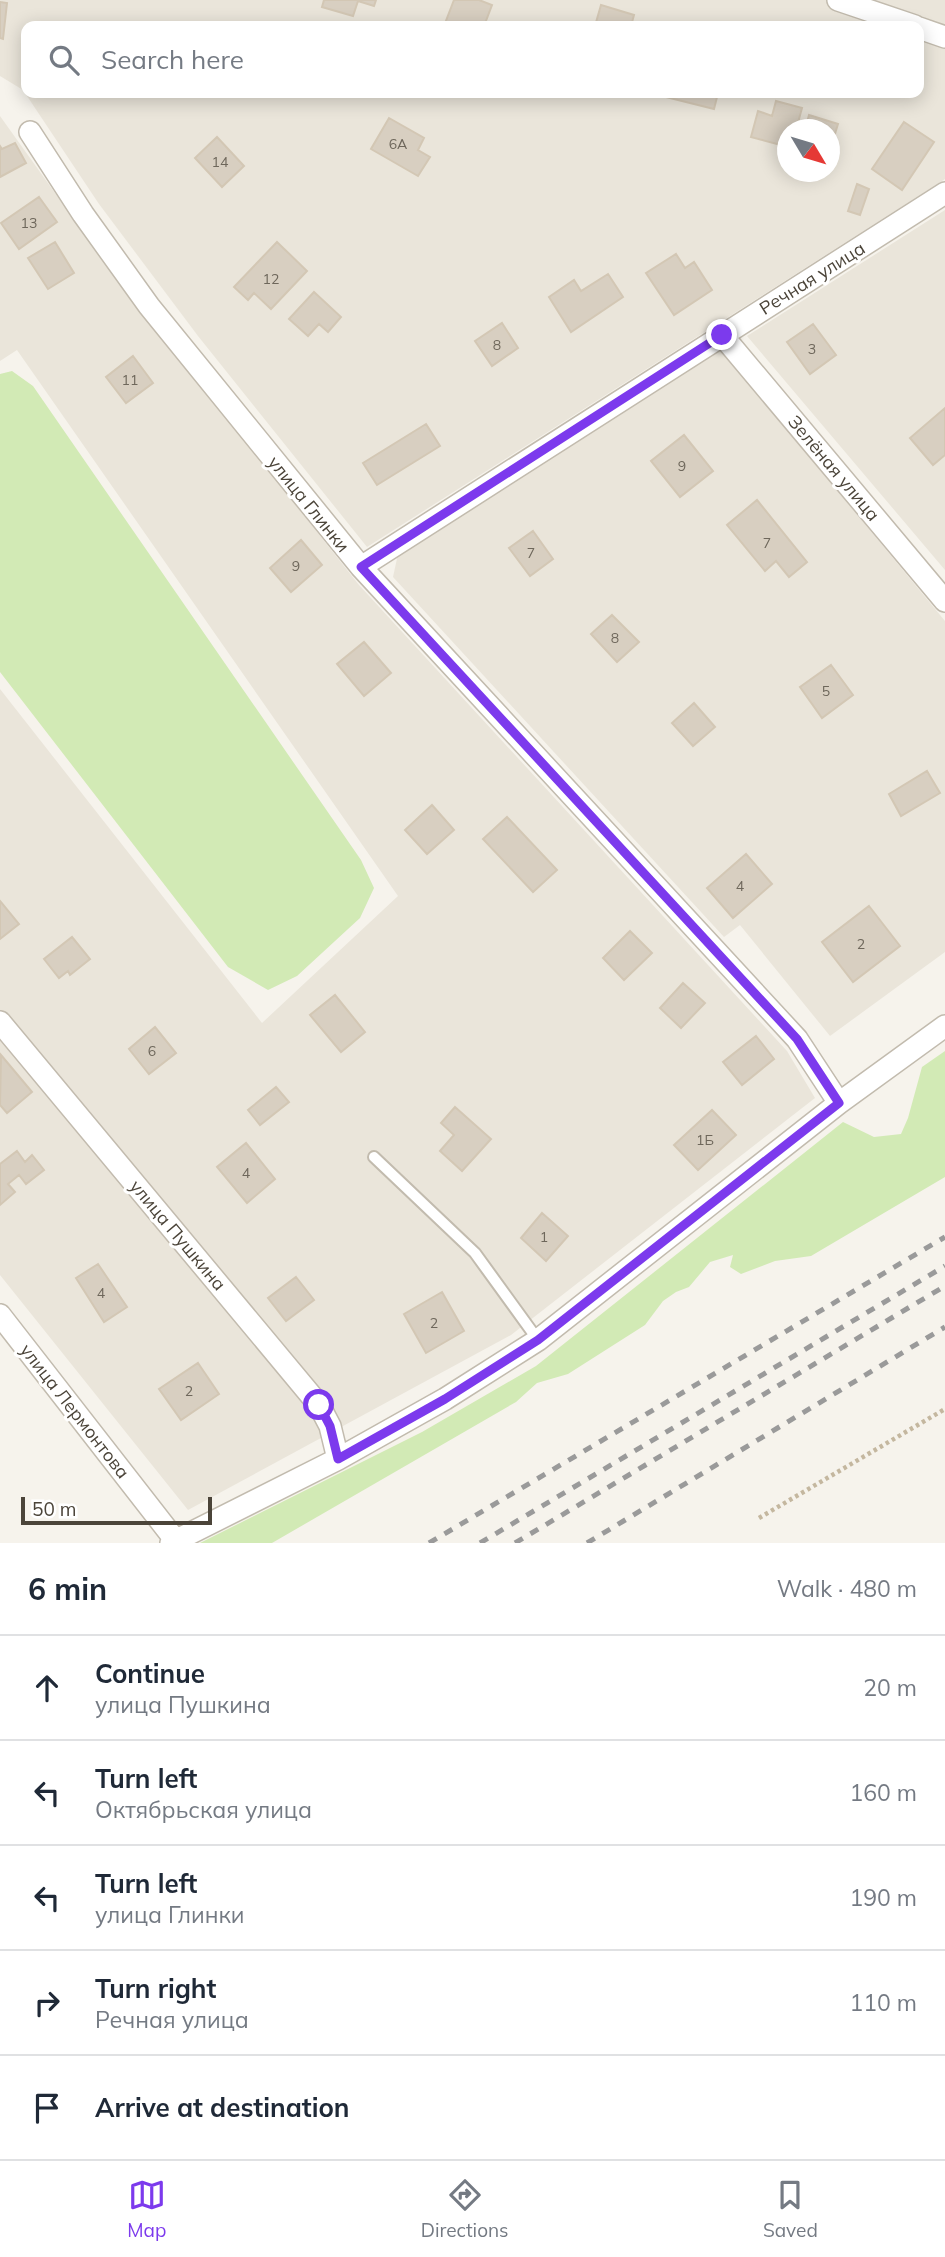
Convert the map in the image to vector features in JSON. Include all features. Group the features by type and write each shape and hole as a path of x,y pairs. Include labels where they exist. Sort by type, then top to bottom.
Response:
{"street":[{"path":"838,0 899,21"},
{"path":"924,30 945,37"},
{"name":"улица Глинки","path":"30,132 83,214 149,306 361,567 797,1039 839,1103"},
{"name":"Речная улица","path":"361,567 945,193"},
{"name":"Зелёная улица","path":"722,335 945,601"},
{"name":"улица Пушкина","path":"0,1022 319,1405 330,1426 338,1459"},
{"path":"173,1542 338,1459 445,1399 538,1340 839,1103 945,1026"},
{"name":"улица Лермонтова","path":"0,1315 173,1542"}],"lane":[{"path":"374,1157 475,1253 538,1340"}],"path":[{"path":"759,1518 945,1409"}],"shaded area":[{"path":"0,0 945,0 945,179 367,547 198,336 99,204 28,98 924,98 924,21 21,21 21,89 0,76"},
{"path":"0,116 115,277 359,585 787,1051 815,1098 511,1335 188,1510 0,1275 0,689 262,1023 398,896 17,350 0,361"},
{"path":"945,210 945,570 747,336"},
{"path":"721,350 945,621 945,952 830,1036 740,925 724,937 393,577 398,554"}],"green space":[{"path":"12,371 33,386 361,860 374,888 360,918 297,976 268,990 228,967 0,672 0,374"},
{"path":"945,1051 945,1177 811,1256 775,1261 741,1274 730,1267 733,1255 710,1262 689,1287 663,1301 645,1325 568,1374 537,1383 516,1402 272,1543 200,1543 422,1432 536,1366 843,1122 874,1137 901,1134 922,1067"}],"building":[{"path":"324,0 376,0 374,6 358,1 353,16 322,7"},
{"path":"454,0 479,0 492,5 486,21 446,21"},
{"path":"0,2 7,3 3,39 0,38"},
{"path":"601,5 634,15 632,21 596,21"},
{"path":"670,98 717,98 714,109"},
{"path":"776,101 802,108 799,119 777,119 777,144 751,137 758,111 772,116"},
{"path":"389,118 424,138 418,150 430,157 418,176 371,149"},
{"path":"904,122 934,142 902,190 872,169"},
{"path":"217,137 244,166 222,187 195,158"},
{"path":"15,143 26,163 0,177 0,146 2,149"},
{"path":"857,184 869,189 860,215 848,211"},
{"path":"39,197 57,222 19,249 1,223"},
{"path":"55,242 74,273 48,289 28,258"},
{"path":"277,242 307,271 271,309 254,293 248,300 234,287"},
{"path":"676,254 685,268 694,262 712,290 674,315 646,273"},
{"path":"608,274 623,297 571,332 549,297 574,280 581,291"},
{"path":"314,292 341,317 328,332 319,324 308,336 289,319"},
{"path":"502,323 518,348 492,366 475,341"},
{"path":"813,324 836,355 810,374 787,342"},
{"path":"133,356 153,383 126,403 106,377"},
{"path":"945,408 945,455 933,465 910,438"},
{"path":"426,424 440,446 377,485 363,463"},
{"path":"684,435 713,471 680,497 651,461"},
{"path":"757,500 807,562 789,577 776,561 765,571 727,525"},
{"path":"533,531 553,559 530,576 509,548"},
{"path":"301,540 322,565 291,592 270,568"},
{"path":"612,615 639,642 617,662 591,634"},
{"path":"364,642 391,673 364,696 337,664"},
{"path":"831,665 853,695 822,718 800,687"},
{"path":"694,703 715,727 693,746 672,723"},
{"path":"927,771 940,793 901,816 889,794"},
{"path":"432,805 454,830 427,854 405,830"},
{"path":"507,817 557,870 533,892 483,839"},
{"path":"746,854 772,884 733,918 707,888"},
{"path":"0,901 19,924 0,939"},
{"path":"869,906 900,946 853,982 822,942"},
{"path":"630,931 652,953 624,980 603,958"},
{"path":"72,937 90,959 70,975 68,971 59,978 44,959"},
{"path":"683,983 705,1003 681,1028 660,1008"},
{"path":"335,995 365,1032 341,1052 310,1015"},
{"path":"155,1027 176,1053 149,1074 129,1049"},
{"path":"756,1036 774,1059 742,1085 723,1062"},
{"path":"1,1055 32,1092 7,1113 0,1105"},
{"path":"276,1087 289,1102 260,1125 248,1110"},
{"path":"455,1107 491,1139 462,1171 440,1151 454,1135 441,1123"},
{"path":"712,1110 736,1135 698,1170 674,1145"},
{"path":"246,1143 275,1179 247,1203 217,1167"},
{"path":"17,1151 25,1162 32,1155 44,1170 26,1184 19,1175 8,1184 15,1192 0,1205 0,1164"},
{"path":"542,1213 568,1236 546,1261 521,1238"},
{"path":"98,1264 127,1307 104,1322 76,1278"},
{"path":"296,1277 314,1300 286,1321 268,1298"},
{"path":"442,1292 464,1331 426,1353 404,1314"},
{"path":"198,1363 219,1394 181,1420 159,1389"}],"railway":[{"path":"429,1543 945,1237"},
{"path":"480,1543 945,1266"},
{"path":"515,1543 945,1286"},
{"path":"587,1543 945,1327"}],"route":[{"path":"319,1405 330,1426 338,1459 445,1399 538,1340 839,1103 797,1039 361,567 722,335"}]}
